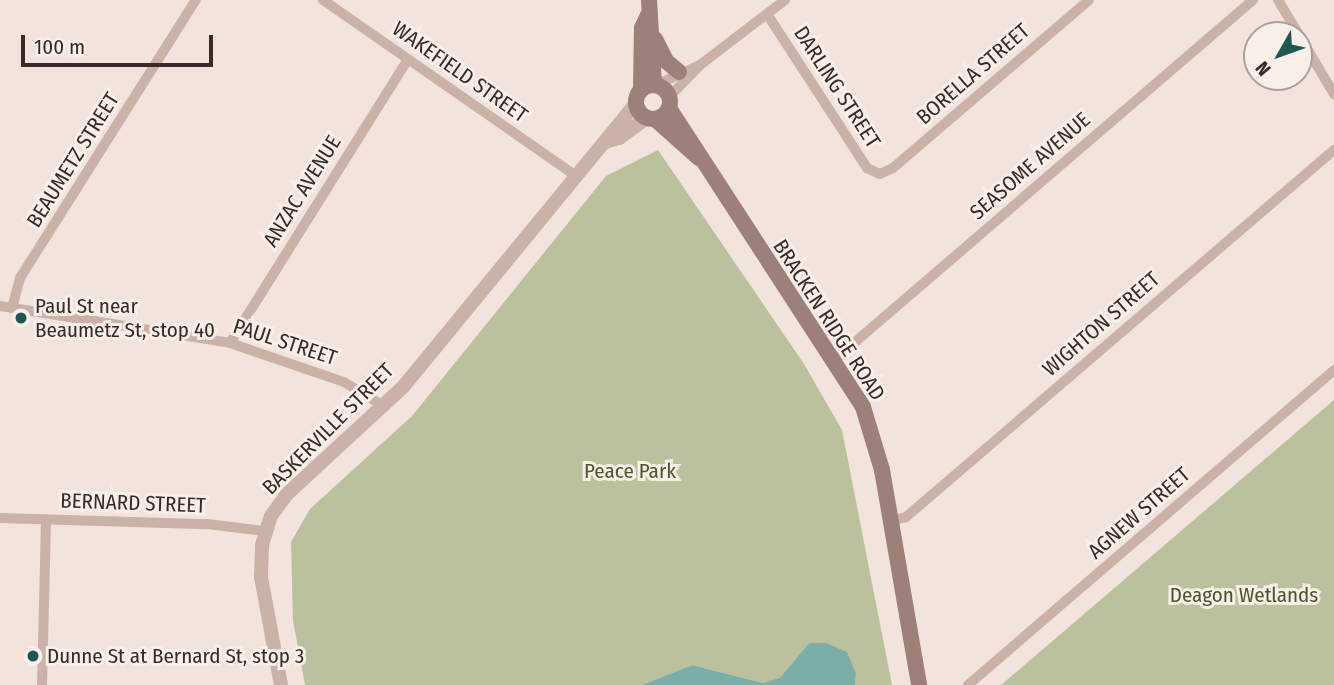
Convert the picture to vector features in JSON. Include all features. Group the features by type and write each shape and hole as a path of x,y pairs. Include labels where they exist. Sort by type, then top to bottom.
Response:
{"main road":[{"path":"647,90 654,37 649,7"},
{"path":"647,90 642,28 649,7"},
{"path":"654,37 666,61 678,72"},
{"name":"BRACKEN RIDGE ROAD","path":"647,90 651,119 699,158"},
{"name":"BRACKEN RIDGE ROAD","path":"647,90 669,102 692,138 699,158 833,361 870,425 919,685"},
{"path":"651,119 669,102"}],"street":[{"name":"BEAUMETZ STREET","path":"12,308 20,278 196,0"},
{"name":"WAKEFIELD STREET","path":"323,0 576,176"},
{"path":"669,102 700,65 785,0"},
{"name":"BORELLA STREET","path":"880,174 893,168 1089,0"},
{"name":"SEASOME AVENUE","path":"833,361 1253,0"},
{"path":"1278,0 1291,21"},
{"name":"DARLING STREET","path":"767,14 867,168 880,174"},
{"name":"ANZAC AVENUE","path":"230,344 408,59"},
{"path":"1313,59 1334,94"},
{"path":"647,90 678,72 700,65"},
{"name":"BASKERVILLE STREET","path":"281,685 261,577 265,531 287,494 385,407 647,90"},
{"name":"BASKERVILLE STREET","path":"605,142 619,138 651,119"},
{"name":"WIGHTON STREET","path":"890,521 906,517 1334,150"},
{"name":"PAUL STREET","path":"0,306 230,344 344,382 385,407"},
{"name":"AGNEW STREET","path":"968,685 1334,370"},
{"name":"BERNARD STREET","path":"0,518 207,524 265,531"},
{"path":"42,685 46,519"}],"green space":[{"name":"Peace Park","path":"658,150 804,364 842,430 892,685 855,685 856,674 809,643 780,679 763,683 692,665 642,685 305,685 293,621 291,542 310,509 412,416 606,176"},
{"name":"Deagon Wetlands","path":"1334,400 1334,685 1001,685"}],"water":[{"path":"809,643 826,643 847,652 856,674 855,685 642,685 692,665 763,683 780,678"}],"place":[{"name":"Paul St near Beaumetz St, stop 40","path":"21,318"},
{"name":"Dunne St at Bernard St, stop 3","path":"33,656"}]}
